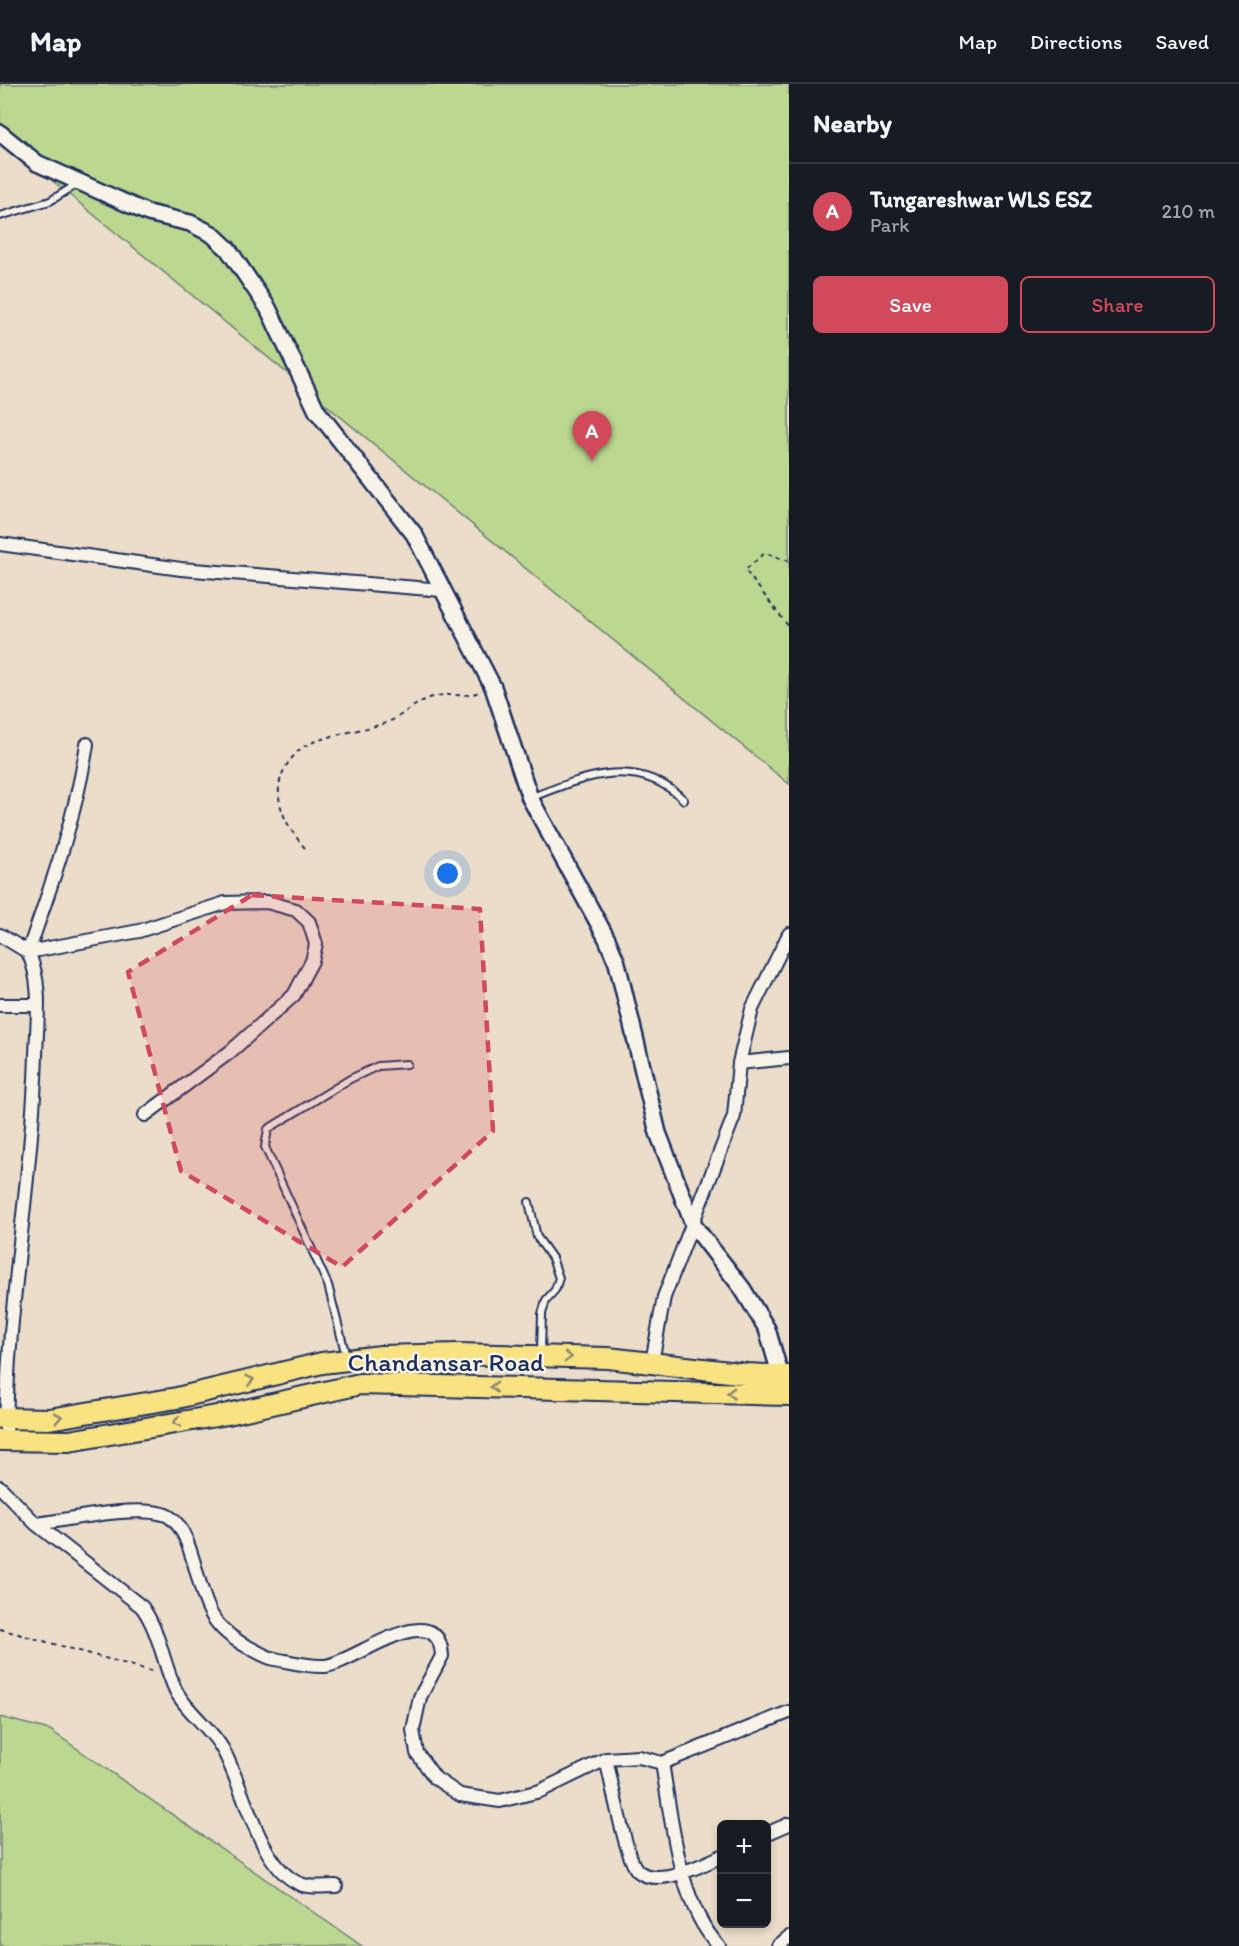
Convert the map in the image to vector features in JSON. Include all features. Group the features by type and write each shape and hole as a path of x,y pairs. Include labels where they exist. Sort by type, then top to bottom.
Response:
{"main road":[{"path":"3,1418 50,1419 177,1398 322,1363 381,1356 540,1356 652,1362 747,1374 786,1385"},
{"name":"Chandansar Road","path":"3,1440 69,1441 228,1414 360,1384 786,1385"}],"street":[{"path":"0,133 37,163 148,213 190,223 212,234 228,249 268,308 317,411 414,534 493,687 530,798 607,939 617,963 658,1133 694,1226 742,1288 767,1329 786,1385"},
{"path":"0,544 181,569 442,590"},
{"path":"3,1440 11,1320 34,1128 38,981 28,952 58,867 81,781 87,744"},
{"path":"0,935 28,952 139,931 225,903 267,902 296,910 309,921 316,944 312,962 294,995 230,1052 146,1114"},
{"path":"652,1362 664,1297 694,1226 734,1116 739,1063 752,1009 789,934"},
{"path":"0,1005 37,1005"},
{"path":"739,1063 789,1058"},
{"path":"0,1487 36,1524 142,1607 150,1619 169,1676 178,1695 221,1747 258,1834 280,1869 295,1882 311,1887 336,1886"},
{"path":"36,1524 141,1512 162,1513 177,1519 185,1532 194,1571 214,1620 236,1642 270,1658 325,1666 346,1660 402,1631 421,1630 431,1633 437,1638 442,1656 420,1697 413,1730 417,1753 435,1778 460,1795 500,1801 540,1791 606,1759 639,1757 662,1763 789,1712"},
{"path":"606,1759 635,1867 639,1872 651,1876 684,1874 717,1858"},
{"path":"662,1763 684,1874 704,1930 719,1946"},
{"path":"771,1832 789,1824"},
{"path":"778,1946 789,1937"}],"lane":[{"path":"0,216 50,201 78,183"},
{"path":"530,798 586,777 621,772 654,779 684,800"},
{"path":"347,1360 328,1285 265,1147 266,1139 268,1129 350,1079 378,1066 406,1064"},
{"path":"529,1202 537,1237 552,1258 559,1278 555,1290 546,1300 542,1314 540,1356"}],"path":[{"path":"789,561 765,553 745,570 789,627"},
{"path":"305,848 279,805 277,785 284,771 303,747 388,722 411,705 439,696 466,697 493,687"},
{"path":"0,1629 169,1676"}],"highlighted area":[{"path":"252,895 480,909 493,1131 342,1267 181,1171 128,972"}],"green space":[{"path":"0,84 789,84 789,784 0,138"},
{"path":"0,1717 50,1730 362,1946 0,1946"}],"place":[{"name":"Tungareshwar WLS ESZ","path":"592,461"}]}
